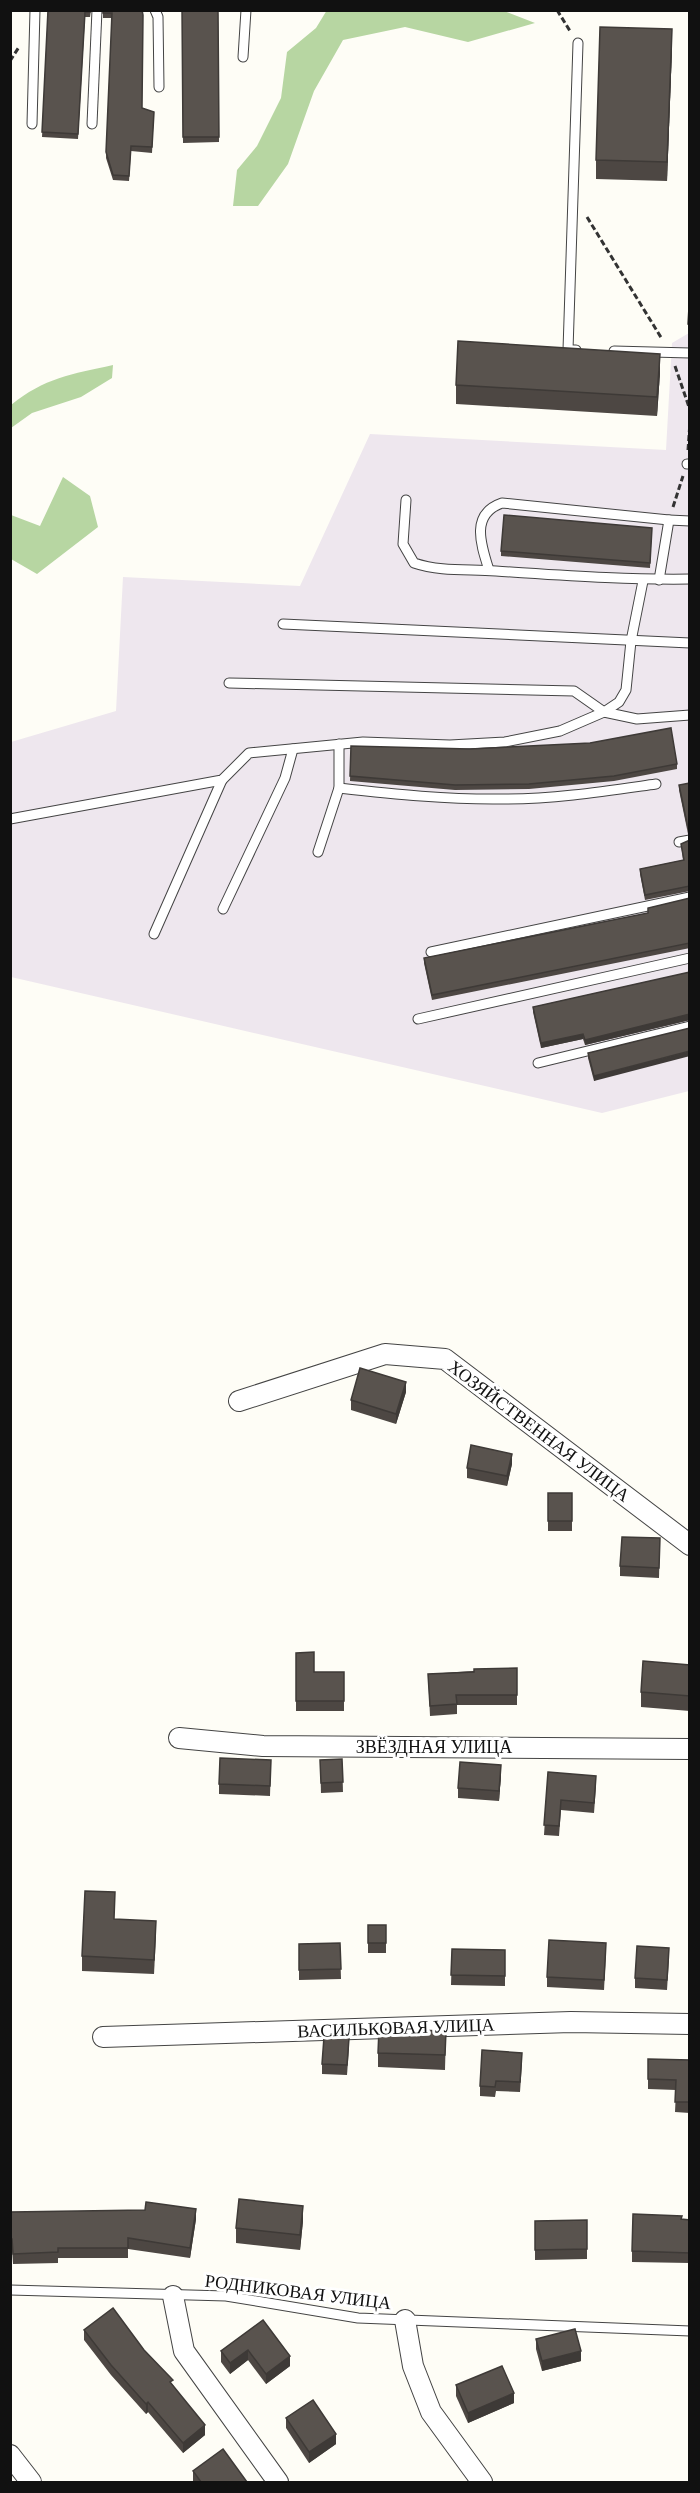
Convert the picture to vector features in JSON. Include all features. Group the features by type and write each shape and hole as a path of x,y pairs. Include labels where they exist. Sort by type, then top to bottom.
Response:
{"street":[{"name":"ХОЗЯЙСТВЕННАЯ УЛИЦА","path":"239,1401 385,1354 445,1359 690,1545"},
{"name":"ЗВЁЗДНАЯ УЛИЦА","path":"179,1738 263,1746 690,1749"},
{"name":"ВАСИЛЬКОВАЯ УЛИЦА","path":"103,2037 571,2022 690,2024"},
{"path":"173,2296 184,2351 278,2482"},
{"path":"405,2320 413,2366 431,2412 482,2482"},
{"path":"10,2455 31,2482"}],"lane":[{"path":"32,124 35,10"},
{"path":"92,124 97,10"},
{"path":"155,10 158,17 159,87"},
{"path":"243,57 246,10"},
{"path":"578,43 568,350 591,351"},
{"path":"603,351 690,353"},
{"path":"406,501 403,544 414,563 434,570 489,570 643,581 690,579"},
{"path":"489,570 479,538 482,519 491,507 502,503 690,521"},
{"path":"659,580 669,520"},
{"path":"154,934 222,780 249,753 363,742 450,745 505,742 560,731 604,712 619,702 626,690 631,641 643,581"},
{"path":"283,624 690,643"},
{"path":"229,682 574,691 604,712 638,719 690,715"},
{"path":"318,852 339,788 339,744"},
{"path":"223,909 285,778 293,749"},
{"path":"10,819 222,780"},
{"path":"339,788 410,796 504,800 580,794 656,784"},
{"path":"431,952 690,897"},
{"path":"418,1019 690,958"},
{"path":"538,1064 690,1026"},
{"name":"РОДНИКОВАЯ УЛИЦА","path":"10,2290 226,2296 358,2318 690,2331"}],"path":[{"path":"557,10 578,43"},
{"path":"573,195 670,353 690,410"}],"shaded area":[{"path":"689,333 689,1091 602,1113 11,977 11,742 116,711 123,577 300,586 370,434 666,450 672,343"}],"green space":[{"path":"327,10 504,11 535,23 468,42 405,27 343,40 314,91 288,164 258,206 233,206 237,170 257,146 281,98 287,52 316,28"},
{"path":"113,365 112,378 81,397 32,413 11,428 11,405 23,396 59,378"},
{"path":"63,477 90,496 98,527 37,574 11,559 11,515 40,526"}],"building":[{"path":"48,10 90,10 90,12 85,12 78,134 42,132"},
{"path":"103,10 142,10 143,15 142,108 154,112 152,147 131,146 129,176 113,175 106,152 112,13 103,13"},
{"path":"182,10 218,10 219,137 183,137"},
{"path":"600,27 672,29 667,162 596,160"},
{"path":"690,290 690,324 688,324"},
{"path":"458,341 660,354 657,397 456,385"},
{"path":"504,515 652,528 650,563 501,551"},
{"path":"671,728 677,764 614,776 529,784 455,785 350,776 351,746 470,749 590,743"},
{"path":"690,783 690,829 679,785"},
{"path":"690,840 690,886 645,895 640,869 684,860 681,844"},
{"path":"690,898 690,943 432,995 424,958 648,913 648,908"},
{"path":"690,972 690,1014 585,1040 583,1034 541,1043 533,1007"},
{"path":"690,1028 690,1051 594,1076 588,1053"},
{"path":"360,1368 406,1382 396,1414 351,1400"},
{"path":"471,1445 512,1454 507,1476 467,1468"},
{"path":"548,1493 572,1493 572,1521 548,1521"},
{"path":"622,1537 660,1538 659,1568 620,1566"},
{"path":"314,1652 314,1672 344,1672 344,1701 296,1701 296,1653"},
{"path":"643,1661 690,1665 690,1696 641,1692"},
{"path":"517,1668 517,1695 456,1695 457,1704 430,1706 428,1674 474,1672 474,1669"},
{"path":"220,1758 271,1760 270,1786 219,1784"},
{"path":"342,1759 343,1782 321,1783 320,1760"},
{"path":"460,1762 501,1765 499,1791 458,1788"},
{"path":"548,1772 596,1776 594,1803 561,1800 559,1826 544,1825"},
{"path":"85,1891 115,1892 114,1919 156,1921 154,1960 82,1956"},
{"path":"368,1925 386,1925 386,1943 368,1943"},
{"path":"549,1940 606,1943 604,1980 547,1977"},
{"path":"340,1943 341,1969 299,1970 299,1944"},
{"path":"637,1946 669,1948 667,1980 635,1978"},
{"path":"452,1949 505,1950 505,1976 451,1975"},
{"path":"379,2029 446,2031 445,2055 378,2053"},
{"path":"324,2037 349,2038 347,2065 322,2064"},
{"path":"482,2050 522,2053 520,2082 496,2081 495,2087 480,2086"},
{"path":"648,2059 690,2060 690,2102 675,2102 676,2080 648,2079"},
{"path":"239,2199 303,2206 300,2235 236,2228"},
{"path":"146,2202 196,2209 190,2248 128,2238 128,2248 58,2248 58,2252 13,2254 12,2239 10,2239 10,2212 145,2210"},
{"path":"633,2214 682,2216 681,2219 690,2220 690,2253 632,2251"},
{"path":"587,2220 587,2249 535,2250 535,2221"},
{"path":"113,2308 144,2350 173,2380 170,2382 205,2425 183,2443 148,2402 146,2404 111,2365 84,2330"},
{"path":"263,2320 290,2356 266,2374 248,2350 230,2363 221,2351"},
{"path":"575,2329 581,2351 542,2361 536,2339"},
{"path":"502,2366 514,2393 468,2413 456,2385"},
{"path":"313,2400 336,2434 309,2452 286,2418"},
{"path":"223,2449 247,2482 201,2482 193,2471"}]}
